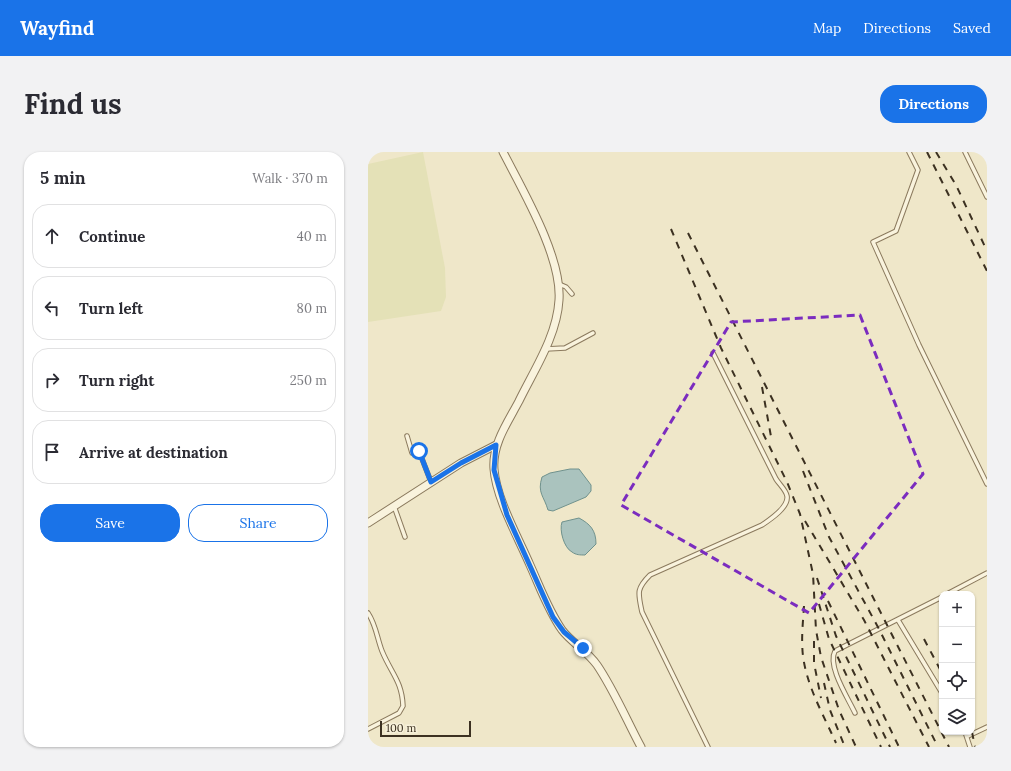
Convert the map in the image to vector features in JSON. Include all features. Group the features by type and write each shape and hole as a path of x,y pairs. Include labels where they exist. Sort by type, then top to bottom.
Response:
{"street":[{"path":"503,152 546,240 558,284 559,300 556,317 545,349 496,445 494,470 507,515 553,617 564,632 583,648 597,665 641,747"},
{"path":"368,523 461,463 496,445"}],"lane":[{"path":"909,152 918,170 896,231 873,242 919,345 987,484"},
{"path":"965,152 987,197"},
{"path":"558,284 566,287 572,294"},
{"path":"545,349 565,348 593,333"},
{"path":"708,747 642,612 638,593 641,584 650,575 767,522 786,504 787,496 776,479 713,353"},
{"path":"407,436 412,453 419,451 431,482"},
{"path":"394,506 405,537"},
{"path":"953,591 987,574"},
{"path":"855,713 834,669 833,655 837,649 939,599"},
{"path":"368,613 374,622 382,651 399,682 403,706 399,713 368,729"},
{"path":"898,620 939,688"},
{"path":"975,731 987,727"},
{"path":"966,735 970,747"}],"highlighted area":[{"path":"860,315 923,474 809,613 621,505 731,322"}],"shaded area":[{"path":"423,152 445,268 446,297 441,311 368,322 368,164"}],"water":[{"path":"570,469 579,469 591,485 591,491 586,497 553,511 548,510 540,487 542,477 550,473"},
{"path":"579,518 592,528 596,539 596,544 585,555 577,554 569,550 561,530 562,522"}],"railway":[{"path":"927,152 987,271"},
{"path":"936,152 956,185 987,251"},
{"path":"671,229 721,348 787,482 800,514 813,574 816,630 821,657 839,710 856,747"},
{"path":"688,233 949,747"},
{"path":"762,387 772,442"},
{"path":"803,471 829,537 879,629 938,747"},
{"path":"805,521 864,620 929,747"},
{"path":"817,578 836,636 890,747"},
{"path":"828,601 899,747"},
{"path":"819,604 829,639 881,747"},
{"path":"804,606 802,643 805,668 816,701 836,743"},
{"path":"924,639 939,667"},
{"path":"814,641 814,663 821,698"},
{"path":"824,683 830,710 845,747"},
{"path":"973,735 975,747"}],"route":[{"path":"419,451 431,482 461,463 496,445 494,470 507,515 553,617 564,632 583,648"}]}
